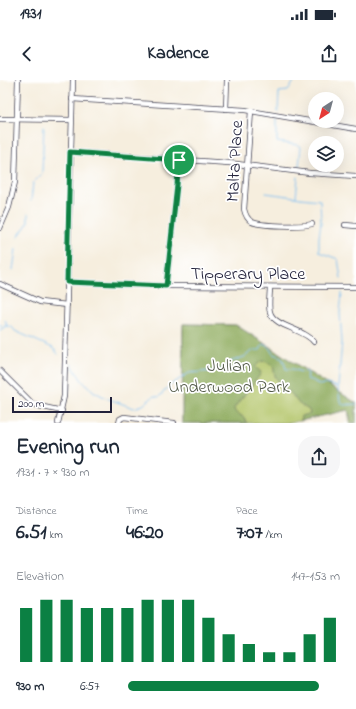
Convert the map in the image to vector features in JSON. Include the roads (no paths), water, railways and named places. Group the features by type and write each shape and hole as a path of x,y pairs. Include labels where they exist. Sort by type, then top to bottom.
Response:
{"street":[{"path":"0,228 9,207 15,182 18,80"},
{"path":"58,423 62,411 64,396 72,80"},
{"path":"226,109 227,80"},
{"path":"72,99 251,111 356,129"},
{"name":"Malta Place","path":"251,111 244,209 247,217 253,222 265,224 296,226 312,224"},
{"path":"0,118 71,120"},
{"path":"70,152 248,164 310,173 356,176"},
{"path":"166,286 179,160"},
{"path":"345,226 356,226"},
{"name":"Tipperary Place","path":"67,282 166,286 356,287"},
{"path":"0,284 40,302 66,305"},
{"path":"270,287 270,310 272,317 278,322 306,335 314,342"},
{"path":"0,371 32,403 38,406 62,411"},
{"path":"119,421 124,417 129,417 140,420 174,423"}],"waterway":[{"path":"278,112 279,92 288,91 295,80"},
{"path":"277,121 277,142 298,145 301,147 299,166"},
{"path":"31,201 33,183 42,173 44,126"},
{"path":"296,197 298,177"},
{"path":"266,193 320,200 321,222 319,252 338,259 341,278"},
{"path":"18,237 28,223 28,214"},
{"path":"13,270 16,249"},
{"path":"342,293 340,313 342,342 338,387 340,401 343,405 356,404"},
{"path":"5,320 7,325"},
{"path":"0,325 12,327 15,331 53,348 58,354"},
{"path":"0,330 5,327"},
{"path":"71,364 83,382 93,391 106,398 134,408 143,405 154,396 158,397 169,386 189,373 221,369 230,362 244,357 254,350 260,350 263,344 268,346 273,354 281,357 286,369 293,369 301,372 306,371 308,373 307,379 314,381 318,385 327,384 338,387"}],"park label":[{"name":"Julian Underwood Park","path":"229,375"}]}
